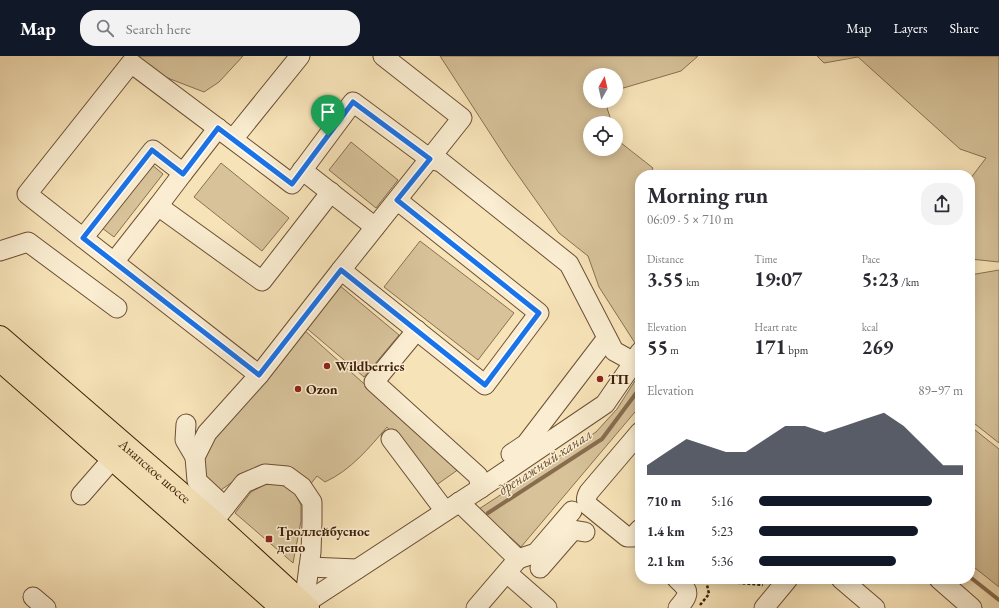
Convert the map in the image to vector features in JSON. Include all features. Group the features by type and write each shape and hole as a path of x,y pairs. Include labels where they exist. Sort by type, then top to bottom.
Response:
{"highway":[{"name":"Анапское шоссе","path":"0,337 282,608"},
{"name":"Анапское шоссе","path":"0,360 118,452 219,514 304,607"}],"street":[{"path":"114,262 183,174 226,134 300,56"},
{"path":"195,457 207,433 259,375 462,118 383,56"},
{"path":"259,375 27,194 131,63 292,184 353,102 430,159 441,162 569,264 614,351 635,359"},
{"path":"83,238 152,150 183,174"},
{"path":"302,170 375,227"},
{"path":"158,206 262,281 331,192"},
{"path":"341,270 485,385 539,313 397,200"},
{"path":"0,251 28,242 116,308"},
{"path":"417,330 374,382 480,482"},
{"path":"304,607 357,569 452,507 526,444 607,338"},
{"path":"480,482 605,404 635,364"},
{"path":"186,424 185,440 195,457 196,481 219,514 244,483 265,474 287,476 302,487 312,502 311,552 304,607"},
{"path":"635,438 586,496 586,502 589,506 627,537 635,534"},
{"path":"391,439 452,507 528,566 547,608"},
{"path":"81,495 118,452"},
{"path":"528,566 536,553 572,511"},
{"path":"476,608 573,530 585,532"},
{"path":"309,567 357,569"},
{"path":"678,608 686,599 688,590 683,584"},
{"path":"770,601 784,584"},
{"path":"847,584 874,608"},
{"path":"944,584 972,608"}],"path":[{"path":"697,608 709,594 707,584"},
{"path":"747,584 764,586 770,601"}],"shaded area":[{"path":"135,56 243,56 219,82 204,92 165,77"},
{"path":"440,56 698,56 681,71 623,88 623,68 583,68 583,108 607,108 610,116 583,116 583,156 623,156 623,144 653,168 652,170 635,170 635,343 599,287 588,256 559,233 508,161"},
{"path":"817,56 999,56 999,262 975,260 975,172 986,158 960,149 858,57 824,63"},
{"path":"351,142 398,180 376,208 329,170"},
{"path":"221,163 289,218 262,251 194,197"},
{"path":"151,164 163,174 114,237 102,228"},
{"path":"420,241 514,313 478,360 384,287"},
{"path":"999,270 999,443 975,424 975,274"},
{"path":"339,285 399,335 364,377 304,326"},
{"path":"303,329 459,469 435,486 387,427 351,465 325,482 317,476 309,486 241,476 218,492 201,478 201,456 214,435"},
{"path":"635,381 635,412 521,547 479,509 596,432 617,409"},
{"path":"975,430 999,449 999,587 975,568"},
{"path":"267,483 284,484 295,493 301,505 301,521 293,563 235,513 251,492"}],"waterway":[{"name":"дренажный канал","path":"488,513 602,439 635,395"},
{"name":"дренажный канал","path":"975,581 999,600"}],"place":[{"name":"Wildberries","path":"327,366"},
{"name":"ТП","path":"600,379"},
{"name":"Ozon","path":"298,389"},
{"name":"Троллейбусное депо","path":"269,539"}],"route":[{"path":"353,102 430,159 397,200 539,313 485,385 341,270 259,375 83,238 152,150 183,174 218,128 292,184 328,136 353,102"}]}
